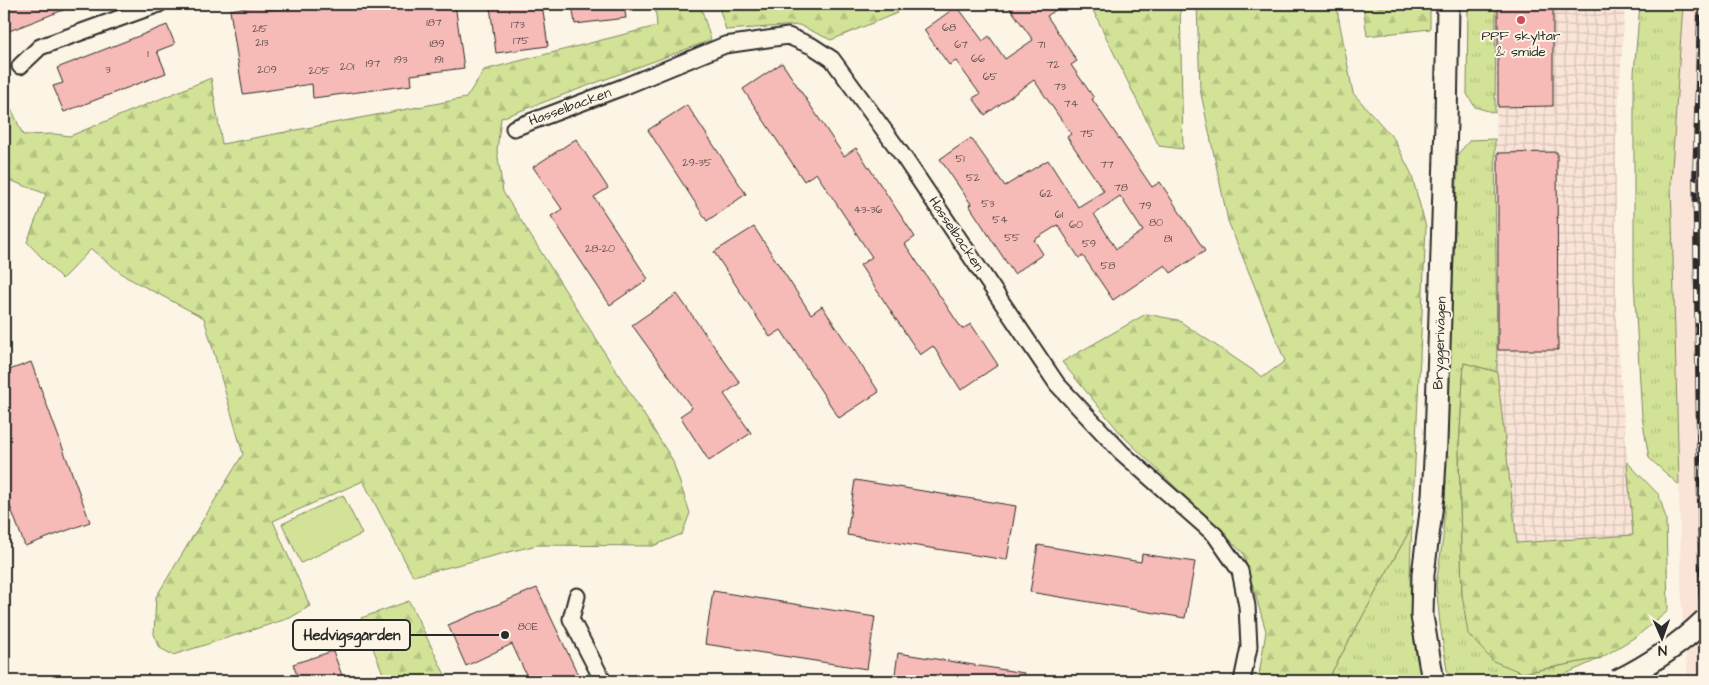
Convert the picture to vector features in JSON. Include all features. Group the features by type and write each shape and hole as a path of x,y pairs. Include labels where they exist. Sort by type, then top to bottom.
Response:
{"street":[{"path":"20,66 40,47 159,4"},
{"name":"Bryggerivägen","path":"1433,681 1422,616 1423,574 1433,496 1436,442 1446,142 1448,4"},
{"name":"Hasselbacken","path":"514,128 623,87 725,45 788,36 812,46 832,59 903,156 1057,384 1121,452 1215,535 1240,570 1247,606 1249,647 1242,681"},
{"path":"577,596 570,619 603,681"},
{"path":"1617,681 1636,672 1669,650 1705,620"}],"shaded area":[{"path":"1496,4 1625,4 1616,141 1616,318 1633,535 1517,543 1497,372"},
{"path":"1683,4 1705,4 1705,681 1688,681 1682,609 1671,183"}],"green space":[{"path":"655,4 700,4 711,40 501,118 497,150 503,192 672,459 690,513 682,534 653,546 537,545 413,576 363,481 273,521 310,606 290,618 173,655 160,648 154,634 156,597 243,454 204,318 126,277 91,249 62,279 27,242 46,194 4,178 4,104 12,110 23,135 55,134 70,136 211,78 222,144 466,98 484,70 657,26"},
{"path":"718,4 903,4 897,13 831,40 799,25 726,30"},
{"path":"1090,4 1180,4 1183,149 1159,146"},
{"path":"1197,4 1336,4 1353,93 1394,139 1411,173 1426,227 1412,526 1327,681 1258,681 1266,631 1243,553 1121,434 1062,362 1146,314 1178,320 1263,377 1285,361 1228,221 1200,89"},
{"path":"1363,4 1430,4 1430,29 1367,36"},
{"path":"1468,4 1496,4 1495,113 1475,107 1467,94"},
{"path":"1640,4 1683,4 1671,183 1679,485 1649,458 1642,417 1634,281 1634,73"},
{"path":"1495,139 1497,372 1464,363 1459,448 1462,594 1523,673 1601,658 1550,681 1453,681 1447,670 1436,585 1443,538 1458,154 1470,140"},
{"path":"1464,363 1497,372 1517,543 1633,535 1627,462 1659,495 1666,519 1668,611 1637,636 1601,658 1523,673 1493,661 1468,634 1462,594 1459,448"},
{"path":"343,495 362,534 301,563 282,524"},
{"path":"1412,526 1410,565 1412,623 1417,662 1422,681 1327,681"},
{"path":"409,601 448,681 386,681 361,618"}],"building":[{"path":"4,4 76,4 76,5 4,33"},
{"path":"267,4 268,10 299,7 298,4 455,4 464,68 411,75 412,85 313,98 312,84 243,94 230,10"},
{"path":"542,4 548,46 496,53 490,6"},
{"path":"572,4 624,4 626,18 575,24"},
{"path":"1007,4 1064,4 1047,16 1077,61 1071,65 1152,187 1160,182 1205,251 1171,273 1165,265 1113,300 1083,256 1079,258 1058,225 1034,240 1043,254 1014,274 969,205 971,204 940,159 971,138 1005,186 1048,160 1078,207 1104,191 1067,137 1071,134 1034,80 985,115 973,98 980,94 956,61 949,65 924,30 957,6 983,41 989,36 1005,59 1033,40","holes":["1120,196 1143,231 1116,249 1094,214"]},
{"path":"1498,4 1553,4 1553,106 1498,107"},
{"path":"167,25 175,44 157,51 166,73 64,112 53,86 63,83 57,68"},
{"path":"782,63 844,156 856,148 915,237 905,244 962,329 971,324 998,365 961,390 933,346 920,355 860,265 872,257 816,173 804,181 743,89"},
{"path":"687,105 746,194 707,221 648,130"},
{"path":"576,139 608,188 594,197 648,279 610,305 551,216 562,209 533,167"},
{"path":"1557,152 1558,350 1498,350 1498,153"},
{"path":"754,227 811,314 822,306 879,392 839,418 781,330 770,337 714,252"},
{"path":"677,294 740,383 724,394 751,433 709,461 680,416 692,408 632,325"},
{"path":"31,362 90,522 25,546 4,490 4,372"},
{"path":"855,480 1016,506 1007,560 847,535"},
{"path":"1038,545 1141,562 1142,554 1195,562 1185,618 1030,592"},
{"path":"537,588 581,681 529,681 512,644 466,666 448,625"},
{"path":"713,591 875,617 867,669 705,644"},
{"path":"333,651 344,681 299,681 293,664"},
{"path":"898,653 1024,673 1023,681 894,681"}],"railway":[{"path":"1700,4 1695,173 1701,591 1705,643"}],"place":[{"name":"PPF skyltar & smide","path":"1521,20"},
{"name":"Hedvigsgården","path":"505,635"}]}
